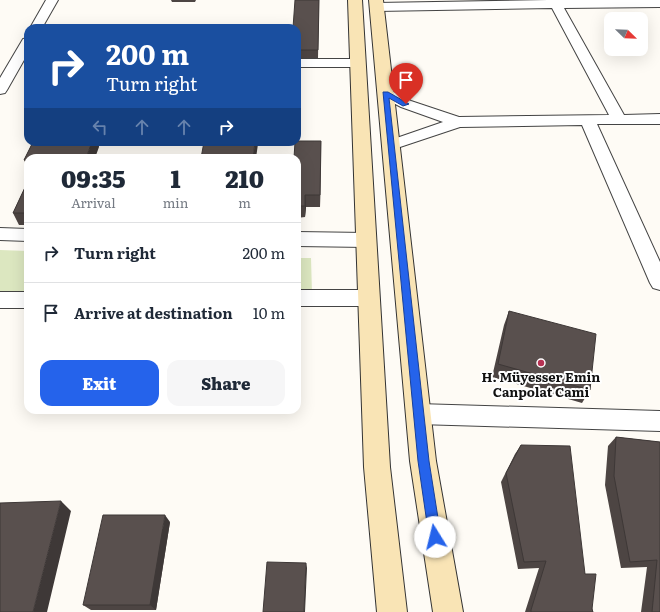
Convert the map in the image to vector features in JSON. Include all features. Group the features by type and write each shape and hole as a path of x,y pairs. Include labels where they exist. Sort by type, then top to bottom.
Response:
{"main road":[{"path":"355,0 376,467 392,612"},
{"path":"376,4 423,461 448,612"}],"street":[{"path":"38,24 52,0"},
{"path":"556,2 618,118"},
{"path":"376,4 556,2 660,3"},
{"path":"0,90 22,63"},
{"path":"301,63 358,63"},
{"path":"385,93 406,104 458,122"},
{"path":"391,145 458,122 660,118"},
{"path":"587,120 660,283"},
{"path":"0,234 24,235"},
{"path":"301,239 366,240"},
{"path":"301,298 369,298"},
{"path":"0,300 24,300"},
{"path":"418,414 660,421"}],"green space":[{"path":"0,250 24,251 24,292 0,292"},
{"path":"301,258 311,258 312,294 301,294"}],"building":[{"path":"295,0 319,0 318,50 301,50 301,24 293,24"},
{"path":"301,141 321,141 320,195 305,195 305,206 301,206 301,154 294,154 295,146 301,146"},
{"path":"31,146 90,146 88,154 27,154"},
{"path":"203,146 254,146 254,154 202,154"},
{"path":"24,190 24,213 13,213"},
{"name":"H. Müyesser Emin Canpolat Cami","path":"509,311 596,334 590,390 498,364"},
{"path":"616,437 660,442 660,612 652,612 657,560 630,562 614,476"},
{"path":"521,445 570,446 585,574 596,574 592,609 593,612 531,612 546,561 524,562 506,473"},
{"path":"61,501 33,612 0,612 0,503"},
{"path":"103,515 165,515 150,605 83,605"},
{"path":"267,562 306,563 304,612 263,612"}],"place":[{"name":"H. Müyesser Emin Canpolat Cami","path":"541,363"}],"route":[{"path":"406,104 385,93 423,461 435,537"}]}
